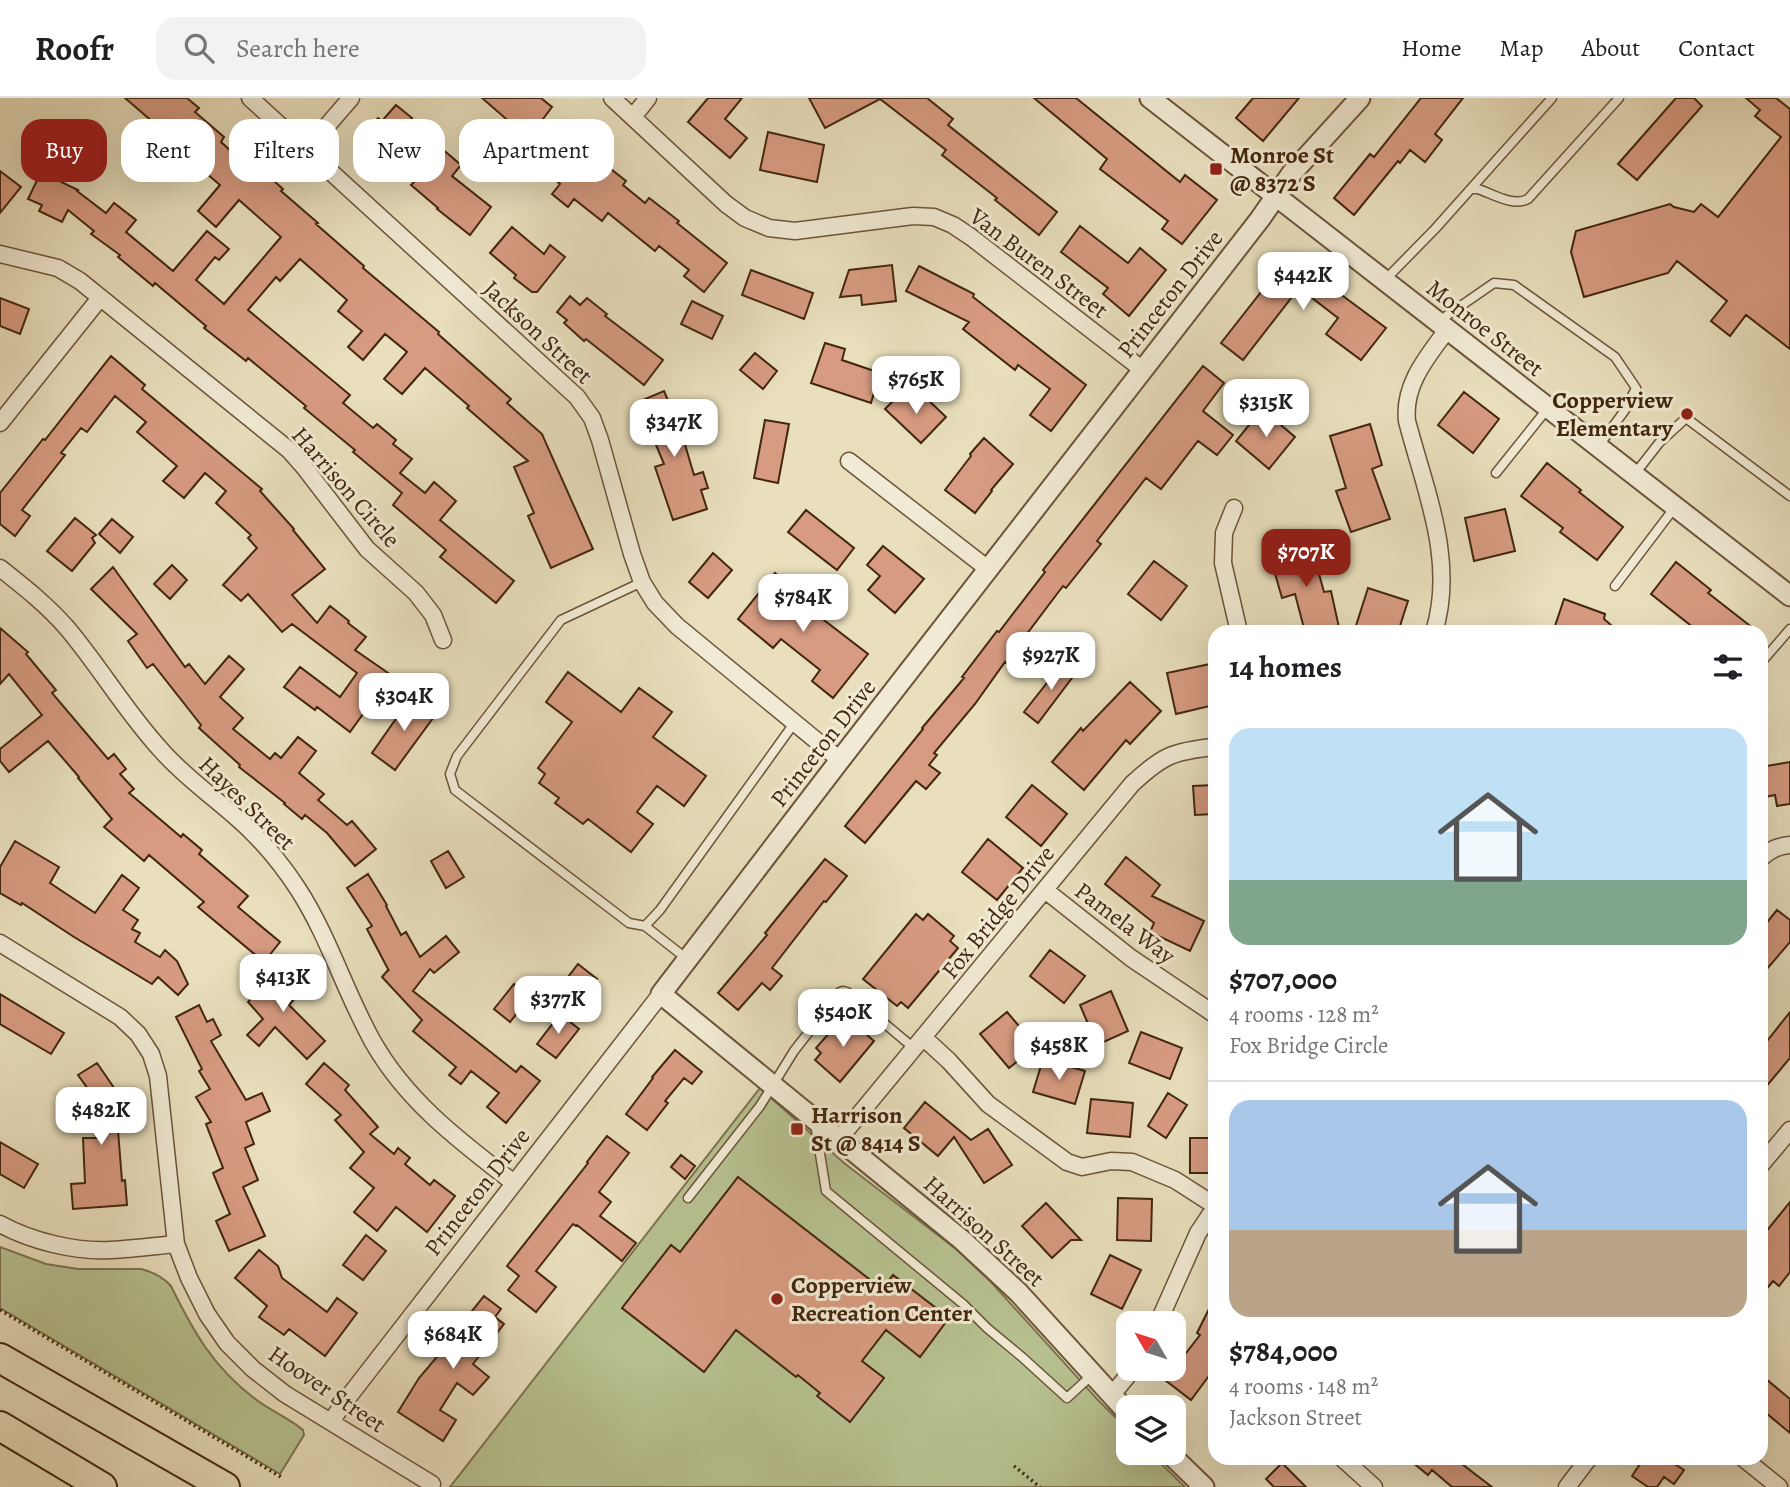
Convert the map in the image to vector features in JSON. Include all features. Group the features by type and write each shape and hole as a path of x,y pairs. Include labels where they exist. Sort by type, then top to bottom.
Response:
{"highway":[{"path":"0,1358 225,1487"},
{"path":"0,1426 102,1487"}],"street":[{"name":"Jackson Street","path":"250,98 273,119"},
{"path":"333,119 351,98"},
{"name":"Van Buren Street","path":"612,98 726,204 745,218 769,228 795,231 913,216 934,218 953,225 1143,370"},
{"path":"633,117 648,98"},
{"name":"Monroe Street","path":"1150,98 1790,596"},
{"name":"Princeton Drive","path":"331,1422 1292,173 1360,98"},
{"name":"Jackson Street","path":"339,178 577,397 592,418 632,554 642,582 655,603 677,626 840,760"},
{"path":"0,254 58,268 100,298 0,423"},
{"name":"Harrison Circle","path":"100,298 289,450 367,549 416,593 433,615 443,640"},
{"path":"1436,625 1443,587 1437,529 1405,408 1416,374 1443,326"},
{"path":"849,461 988,569"},
{"path":"1234,508 1224,533 1223,563 1237,625"},
{"name":"Hayes Street","path":"0,568 33,594 69,630 162,752 251,831 275,857 319,923 357,1010 392,1073 449,1133 514,1183"},
{"name":"Fox Bridge Drive","path":"839,1139 1132,785 1153,765 1176,752 1208,748"},
{"name":"Pamela Way","path":"1045,890 1131,958 1208,1010"},
{"name":"Hoover Street","path":"0,943 120,1017 138,1034 151,1054 159,1076 176,1244 207,1314 227,1343 253,1369 285,1394 432,1483"},
{"name":"Harrison Street","path":"661,994 945,1225 1003,1278 1116,1401"},
{"path":"919,1043 949,1061 988,1104 1067,1161 1082,1167 1111,1161 1132,1162 1175,1180 1208,1203"},
{"path":"1768,1156 1790,1130"},
{"path":"1163,1311 1208,1217"},
{"path":"0,1224 39,1240 75,1248 108,1251 176,1244"},
{"path":"1111,1396 1123,1381"},
{"path":"1181,1465 1204,1487"},
{"path":"1350,1465 1374,1487"},
{"path":"1567,1487 1584,1465"},
{"path":"1752,1465 1779,1487"}],"lane":[{"path":"1384,281 1552,98"},
{"path":"1471,189 1515,202 1528,199 1619,98"},
{"path":"1443,326 1494,283 1514,285 1615,357 1636,388 1625,410 1598,447"},
{"path":"1496,473 1548,408"},
{"path":"1633,475 1659,443 1686,418 1790,496"},
{"path":"1615,586 1675,507"},
{"path":"642,582 561,621 457,755 450,774 456,790 629,923 645,926 688,959"},
{"path":"1768,655 1790,629"},
{"path":"645,926 660,910 795,722"},
{"path":"688,1198 761,1106 794,1051 840,992 843,991 919,1043"},
{"path":"815,1121 826,1191 962,1304 1067,1398 1092,1375"}],"path":[{"path":"0,1310 281,1477"},
{"path":"1014,1466 1040,1487"}],"green space":[{"path":"760,1088 844,1163 956,1249 991,1282 1116,1418 1116,1465 1162,1465 1185,1487 450,1487"},
{"path":"0,1247 46,1264 78,1269 141,1269 165,1280 205,1347 227,1374 260,1402 303,1430 304,1435 280,1474 0,1308"}],"building":[{"path":"125,98 187,98 199,108 195,112 203,119 149,119"},
{"path":"482,98 541,98 552,107 543,119 506,119"},
{"path":"708,98 742,98 725,119 747,138 730,158 688,122"},
{"path":"809,98 927,98 953,119 948,125 1057,212 1039,235 942,155 946,150 880,99 825,128"},
{"path":"1034,98 1076,98 1180,182 1185,175 1217,200 1182,244 1162,229 1168,221 1100,169 1107,159"},
{"path":"1253,98 1299,98 1263,141 1236,118"},
{"path":"1421,98 1463,98 1435,134 1442,140 1425,162 1410,150 1354,215 1334,198 1370,154 1374,157"},
{"path":"1676,98 1694,98 1702,106 1637,180 1618,164"},
{"path":"1746,98 1776,98 1790,109 1790,349 1746,315 1730,336 1711,321 1727,301 1677,261 1668,273 1584,297 1571,252 1576,231 1670,204 1694,212 1701,204 1718,217 1781,137 1755,116 1760,110"},
{"path":"396,105 412,118 411,119 384,119"},
{"path":"215,129 224,137 221,142 229,149 229,182 275,182 283,189 281,191 364,266 363,268 439,332 438,334 511,399 507,403 542,434 593,549 551,568 528,516 534,513 514,467 528,461 425,368 402,394 384,379 407,352 385,334 363,360 348,347 362,331 338,311 347,300 300,259 280,281 276,277 248,310 350,395 343,403 373,428 377,424 396,440 393,444 412,459 400,473 425,493 434,482 456,501 440,520 514,581 496,603 440,557 446,550 393,505 402,493 304,408 306,406 248,358 246,361 204,328 206,326 155,283 153,286 118,257 120,255 91,234 94,231 68,210 62,222 39,211 42,205 28,199 36,182 62,182 78,190 106,213 114,203 136,220 126,232 173,271 207,231 229,249 219,260 215,257 196,280 224,304 281,237 239,200 216,227 198,211 220,185 215,181"},
{"path":"768,132 824,145 817,182 760,170"},
{"path":"445,151 459,163 452,176 491,207 470,235 411,185 414,182 445,182"},
{"path":"0,171 21,187 0,213"},
{"path":"614,172 626,181 623,185 645,203 649,198 727,263 704,292 684,276 689,270 659,246 655,251 608,213 602,221 574,199 568,207 552,194 560,184 558,182 614,182"},
{"path":"1080,226 1128,263 1140,248 1166,270 1129,316 1103,294 1108,288 1061,252"},
{"path":"512,227 544,254 550,245 565,257 537,292 532,292 514,278 516,275 490,253"},
{"path":"1290,254 1386,328 1361,360 1326,334 1338,318 1299,288 1243,360 1221,343 1268,283 1264,279 1277,263 1281,266"},
{"path":"892,265 896,301 862,305 861,295 840,297 849,270"},
{"path":"919,266 974,294 973,297 1086,385 1051,431 1030,415 1050,389 1018,365 1015,370 963,329 969,322 906,291"},
{"path":"751,270 813,293 804,319 742,295"},
{"path":"570,296 580,305 587,298 607,314 605,316 663,360 644,385 564,323 567,320 557,312"},
{"path":"0,298 29,309 20,334 0,326"},
{"path":"692,301 723,316 712,339 681,324"},
{"path":"825,343 845,349 842,360 880,373 871,403 811,383"},
{"path":"755,353 777,371 763,389 740,370"},
{"path":"111,356 145,385 142,389 262,489 260,491 325,569 292,595 317,623 330,606 349,621 348,623 366,637 355,650 391,675 350,732 284,687 300,667 340,697 357,673 292,624 282,632 248,594 241,601 223,585 257,548 248,538 251,535 216,503 226,491 205,473 184,498 163,481 177,466 137,432 146,422 115,396 87,432 81,428 61,453 65,455 22,510 30,516 15,536 0,524 0,493"},
{"path":"1203,366 1224,383 1203,411 1233,435 1217,455 1198,441 1161,489 1146,478 1097,541 1101,544 1066,588 1063,586 1017,647 1024,652 1012,667 1005,662 975,704 934,753 937,755 929,765 940,773 926,789 916,781 865,843 845,826 964,678 962,677 997,631 999,632 1045,572 1043,570"},
{"path":"664,391 681,431 694,475 703,472 708,488 701,490 707,509 673,520 655,467 664,464 638,402"},
{"path":"1464,392 1499,419 1473,453 1438,425"},
{"path":"901,393 914,406 924,396 946,417 921,443 885,409"},
{"path":"1262,409 1295,437 1269,469 1236,441"},
{"path":"765,420 789,424 778,483 754,478"},
{"path":"1370,424 1382,465 1372,469 1390,519 1351,532 1336,491 1346,488 1330,436"},
{"path":"984,438 1013,464 975,513 945,490"},
{"path":"1547,463 1623,527 1597,560 1560,532 1563,528 1521,496"},
{"path":"1505,509 1515,551 1474,561 1465,518"},
{"path":"806,510 854,548 837,570 788,532"},
{"path":"75,518 96,535 92,538 95,543 72,571 47,551"},
{"path":"112,519 133,537 120,553 99,534"},
{"path":"1311,545 1324,592 1331,591 1338,625 1303,625 1295,594 1282,598 1270,556"},
{"path":"883,546 924,579 895,613 868,590 880,576 867,565"},
{"path":"713,553 732,570 708,598 689,582"},
{"path":"1154,561 1187,586 1161,620 1128,594"},
{"path":"1676,562 1711,590 1708,593 1749,625 1690,625 1651,594"},
{"path":"172,565 187,580 170,599 154,584"},
{"path":"113,567 185,667 189,664 205,684 229,656 244,669 220,697 243,718 233,729 270,759 275,753 281,758 298,737 316,751 299,773 324,794 318,800 347,825 352,821 376,849 355,866 327,833 305,815 302,819 239,767 240,765 199,728 201,725 153,664 147,668 128,641 137,634 91,589"},
{"path":"775,573 811,603 807,607 868,654 833,698 812,681 820,670 781,639 773,648 738,619"},
{"path":"1368,588 1408,601 1400,625 1356,625"},
{"path":"1564,599 1605,614 1604,619 1611,625 1555,625"},
{"path":"0,628 28,652 26,654 56,690 52,693 108,759 114,754 126,769 120,774 134,789 129,793 181,837 183,834 202,850 199,854 248,896 238,907 280,942 264,962 198,907 204,902 149,855 144,861 104,827 112,819 48,741 9,772 0,761 0,749 42,715 9,674 0,684"},
{"path":"1065,660 1078,670 1038,723 1024,712"},
{"path":"1208,664 1208,706 1176,714 1167,673"},
{"path":"568,672 621,712 639,688 672,712 653,737 706,776 684,806 657,786 637,812 653,824 631,852 588,819 583,824 555,803 559,798 539,783 545,774 538,768 572,722 546,702"},
{"path":"1130,682 1161,711 1130,744 1126,740 1084,790 1052,762 1081,728 1083,731"},
{"path":"412,696 436,714 395,770 372,753"},
{"path":"1790,762 1790,804 1777,806 1775,795 1768,796 1768,766"},
{"path":"1032,785 1067,814 1041,846 1006,817"},
{"path":"1208,785 1208,814 1195,815 1193,786"},
{"path":"988,839 1023,868 997,900 962,872"},
{"path":"15,841 59,867 50,883 95,913 122,875 139,888 123,910 138,920 132,929 140,933 135,942 160,957 165,950 177,961 188,984 178,995 158,977 152,984 22,903 21,905 0,893 0,867"},
{"path":"448,851 464,877 446,888 431,861"},
{"path":"1126,857 1160,885 1152,896 1204,921 1190,951 1150,932 1154,923 1105,884"},
{"path":"825,859 847,876 772,968 782,976 770,990 762,983 738,1010 718,993"},
{"path":"368,874 401,935 406,932 420,957 446,936 459,952 434,973 430,969 413,991 516,1072 521,1066 540,1081 506,1123 487,1107 499,1093 471,1071 461,1084 449,1075 456,1067 413,1031 422,1020 382,977 389,971 367,929 372,926 347,888"},
{"path":"1777,910 1790,920 1790,942 1768,968 1768,921"},
{"path":"916,914 923,920 928,914 954,936 950,941 958,948 908,1008 901,1002 897,1006 863,979"},
{"path":"1050,950 1085,976 1064,1003 1030,976"},
{"path":"578,964 597,979 574,1008 555,994"},
{"path":"278,967 303,989 289,1005 325,1041 307,1059 275,1027 259,1046 247,1035 263,1019 248,1002"},
{"path":"514,984 530,997 510,1022 494,1009"},
{"path":"1111,991 1128,1031 1097,1045 1080,1005"},
{"path":"0,994 64,1033 51,1054 0,1024"},
{"path":"199,1005 207,1022 213,1019 221,1035 211,1041 246,1100 262,1093 270,1111 246,1122 254,1144 245,1148 258,1180 243,1187 265,1236 229,1251 216,1221 230,1214 213,1173 223,1168 206,1124 211,1122 196,1097 210,1089 199,1071 202,1069 176,1017"},
{"path":"1007,1012 1036,1046 1009,1068 980,1034"},
{"path":"1790,1012 1790,1058 1768,1084 1768,1040"},
{"path":"560,1014 579,1029 556,1058 537,1044"},
{"path":"849,1019 874,1041 840,1082 815,1060 821,1053 816,1048 838,1023 842,1026"},
{"path":"1141,1032 1182,1048 1170,1079 1129,1063"},
{"path":"675,1050 702,1072 692,1084 684,1078 665,1101 668,1103 647,1130 626,1114"},
{"path":"1043,1059 1085,1071 1075,1104 1033,1092"},
{"path":"97,1063 123,1101 116,1105 122,1181 125,1180 127,1205 73,1209 71,1184 85,1183 83,1138 97,1138 96,1116 81,1094 88,1089 78,1075"},
{"path":"324,1063 349,1085 345,1090 378,1127 370,1134 394,1154 398,1148 410,1158 405,1164 430,1185 434,1180 455,1196 427,1232 396,1207 377,1231 354,1212 374,1188 350,1168 364,1152 335,1120 341,1115 306,1084"},
{"path":"1168,1093 1187,1105 1166,1138 1148,1126"},
{"path":"1091,1099 1133,1103 1130,1137 1087,1133"},
{"path":"925,1102 971,1140 988,1129 1012,1165 984,1183 954,1137 938,1156 904,1128"},
{"path":"607,1136 629,1153 599,1192 611,1202 600,1216 636,1243 622,1261 573,1224 536,1271 556,1287 536,1312 508,1290 519,1276 507,1266"},
{"path":"1190,1138 1208,1138 1208,1173 1190,1173"},
{"path":"0,1142 38,1164 24,1188 0,1174"},
{"path":"681,1155 695,1166 685,1179 671,1167"},
{"name":"Copperview Recreation Center","path":"738,1177 882,1289 893,1275 949,1318 920,1357 886,1330 862,1361 884,1378 850,1422 817,1396 820,1393 798,1375 796,1377 736,1330 704,1372 622,1308 671,1245 680,1252"},
{"path":"1118,1198 1152,1199 1151,1241 1117,1240"},
{"path":"1790,1202 1790,1272 1779,1286 1773,1281 1768,1287 1768,1229"},
{"path":"1046,1203 1081,1240 1071,1240 1052,1258 1022,1226"},
{"path":"366,1235 386,1251 363,1280 343,1265"},
{"path":"259,1250 278,1266 282,1278 327,1312 337,1298 357,1313 325,1356 289,1329 284,1335 259,1317 267,1306 235,1278"},
{"path":"1110,1255 1141,1270 1122,1309 1091,1294"},
{"path":"484,1296 501,1309 495,1317 504,1324 473,1364 489,1377 473,1395 457,1383 440,1410 456,1420 443,1441 398,1412 419,1378 463,1326 461,1325"},
{"path":"1208,1311 1208,1377 1191,1400 1166,1381 1186,1381 1186,1353 1200,1335 1197,1333"},
{"path":"1768,1381 1790,1399 1790,1433 1768,1415"},
{"path":"1280,1465 1284,1465 1306,1487 1274,1487 1266,1479"},
{"path":"1416,1465 1463,1465 1492,1487 1452,1487 1432,1470 1428,1475"},
{"path":"1639,1465 1676,1465 1684,1470 1674,1484 1664,1477 1657,1487 1648,1487 1632,1476"}],"place":[{"name":"Monroe St @ 8372 S","path":"1216,169"},
{"name":"Copperview Elementary","path":"1687,414"},
{"name":"Harrison St @ 8414 S","path":"797,1129"},
{"name":"Copperview Recreation Center","path":"777,1299"}]}
